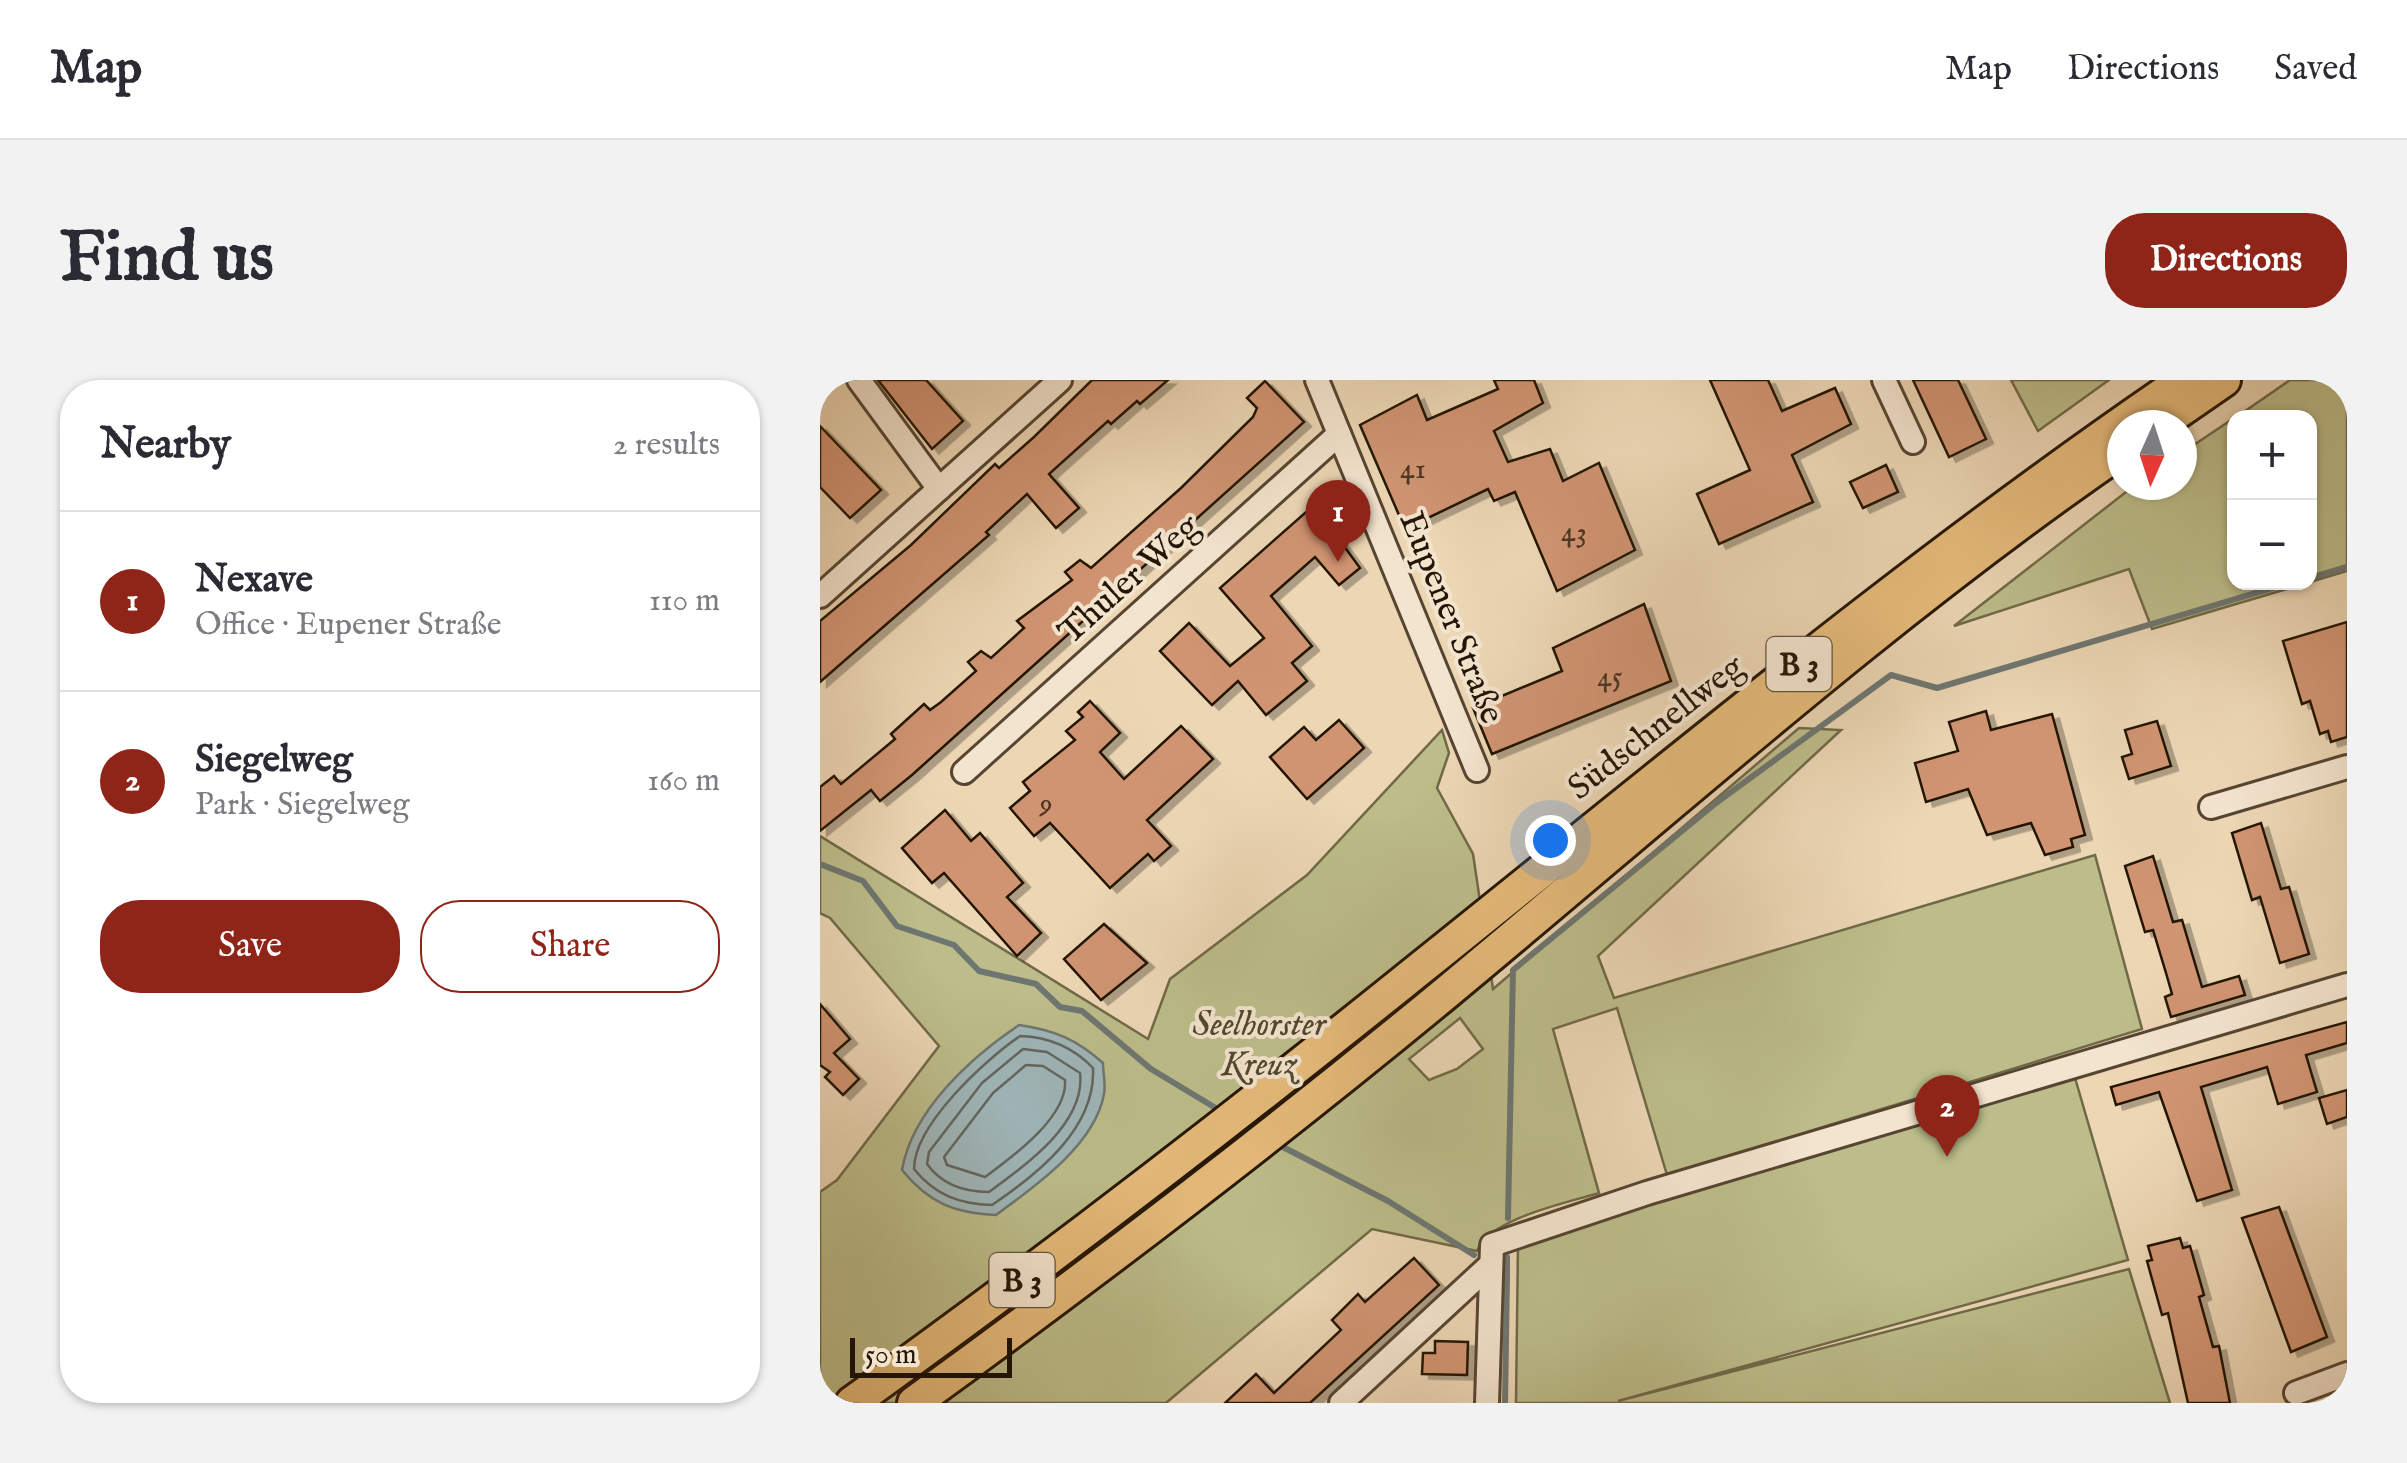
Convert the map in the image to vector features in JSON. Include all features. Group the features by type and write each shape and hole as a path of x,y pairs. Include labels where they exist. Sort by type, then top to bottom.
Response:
{"highway":[{"name":"Südschnellweg","path":"852,1403 1189,1153 1599,820 1862,614 2065,462 2184,380"},
{"path":"2180,410 2224,380"},
{"name":"Südschnellweg","path":"914,1403 1222,1173 1447,992 1861,645 2107,461"}],"street":[{"path":"859,380 939,490"},
{"path":"820,596 1060,380"},
{"name":"Eupener Straße","path":"1317,380 1477,770"},
{"path":"1884,380 1914,442"},
{"name":"Thuler Weg","path":"964,772 1339,434"},
{"path":"2212,807 2347,767"},
{"path":"1340,1403 1490,1256 1666,1187 2347,985"},
{"path":"1487,1403 1490,1256"},
{"path":"2296,1393 2347,1374"}],"green space":[{"path":"2011,380 2109,380 2038,431"},
{"path":"2290,380 2347,380 2347,571 2317,580 2317,410 2247,410"},
{"path":"2227,423 2227,590 2283,590 2152,629 2129,569 1954,626 2116,500 2197,500 2197,443"},
{"name":"Seelhorster Kreuz","path":"1799,728 1841,730 1598,956 1614,998 2095,855 2142,1029 1667,1175 1617,1008 1553,1029 1599,1193 1513,1221 1485,1239 1477,1251 1372,1229 1166,1403 820,1403 820,1192 837,1180 939,1046 830,918 820,913 820,836 1148,1039 1170,979 1307,875 1442,730 1449,753 1437,788 1473,854 1493,989","holes":["1460,1018 1483,1049 1457,1069 1429,1080 1409,1059"]},
{"path":"2073,1071 2128,1260 1618,1401 2129,1269 2170,1403 1516,1403 1518,1243"}],"water":[{"path":"1019,1025 1064,1037 1103,1063 1105,1090 1098,1113 1061,1163 996,1215 955,1209 922,1191 902,1170 908,1148 930,1107 946,1088 981,1053"}],"building":[{"path":"878,380 926,380 963,421 932,449"},
{"path":"1092,380 1168,380 1111,424 1108,421 1049,474 1079,508 1056,528 1027,494 986,532 989,535 820,682 820,621 911,545 995,464 999,468 1034,437"},
{"path":"1494,380 1534,380 1543,403 1494,431 1508,462 1550,449 1563,481 1599,463 1635,550 1557,591 1515,492 1494,501 1488,489 1405,529 1360,425 1417,395 1427,420 1498,389"},
{"path":"1710,380 1768,380 1782,411 1835,388 1851,424 1792,455 1813,502 1719,544 1697,494 1750,470"},
{"path":"1913,380 1958,380 1986,439 1949,457"},
{"path":"1265,381 1304,422 912,775 880,801 871,790 820,831 820,787 834,776 841,784 895,739 891,734 924,704 930,710 941,702 976,671 968,662 981,651 991,658 1024,628 1017,621 1072,580 1065,572 1080,560 1091,568 1181,488 1253,417 1257,408 1247,398"},
{"path":"820,426 881,490 850,518 820,487"},
{"path":"1886,465 1898,492 1863,508 1850,482"},
{"path":"1314,505 1360,568 1339,585 1315,557 1271,596 1312,646 1292,663 1307,681 1266,715 1238,681 1212,705 1160,651 1189,623 1230,666 1264,638 1220,588"},
{"path":"1644,604 1671,681 1492,754 1473,708 1562,671 1553,648"},
{"path":"2347,622 2347,737 2331,742 2328,731 2320,734 2310,701 2302,704 2283,641"},
{"path":"1090,701 1120,733 1100,752 1124,779 1181,726 1213,759 1147,820 1171,846 1154,861 1148,854 1110,888 1050,823 1034,836 1010,808 1030,791 1023,782 1075,740 1066,731 1083,717 1078,712"},
{"path":"1986,711 1991,730 2052,714 2085,835 2071,839 2073,847 2045,855 2031,823 1987,835 1968,789 1926,802 1915,763 1958,751 1949,722"},
{"path":"1339,720 1364,748 1307,799 1270,757 1304,727 1316,740"},
{"path":"2157,721 2171,766 2129,779 2122,757 2132,754 2125,730"},
{"path":"945,810 971,841 980,833 1023,883 1007,897 1041,933 1017,956 944,873 932,883 902,848"},
{"path":"2261,823 2281,889 2289,887 2309,954 2280,963 2260,897 2252,900 2232,833"},
{"path":"2153,856 2173,922 2182,920 2202,987 2239,976 2245,995 2171,1017 2165,997 2172,994 2153,930 2145,932 2125,866"},
{"path":"1104,924 1147,963 1101,1000 1064,959"},
{"path":"820,1004 850,1039 834,1053 859,1079 843,1095 825,1077 830,1072 820,1065"},
{"path":"2347,1022 2347,1043 2306,1055 2317,1092 2278,1104 2267,1067 2201,1087 2232,1190 2197,1201 2159,1092 2116,1105 2111,1087"},
{"path":"2347,1090 2347,1117 2327,1124 2319,1098"},
{"path":"2279,1207 2327,1337 2291,1352 2242,1218"},
{"path":"2180,1238 2183,1248 2190,1246 2204,1295 2199,1297 2213,1347 2219,1346 2230,1403 2188,1403 2168,1313 2162,1315 2147,1261 2152,1260 2148,1246"},
{"path":"1414,1258 1439,1285 1310,1403 1225,1403 1256,1374 1274,1393 1341,1330 1332,1320 1358,1294 1365,1302"},
{"path":"1435,1341 1468,1342 1467,1375 1422,1374 1423,1353 1435,1353"}],"waterway":[{"path":"2317,576 2347,567"},
{"path":"1508,1218 1513,970 1716,803 1891,675 1937,688 2266,590"},
{"path":"820,864 863,881 897,926 954,945 979,971 1036,984 1060,1007 1082,1011 1151,1069 1224,1113"},
{"path":"1277,1144 1388,1201 1474,1255"},
{"path":"1507,1257 1507,1278"},
{"path":"1500,1273 1507,1278 1505,1403"}],"place":[{"name":"Nexave","path":"1338,562"},
{"name":"Siegelweg","path":"1947,1157"}]}
